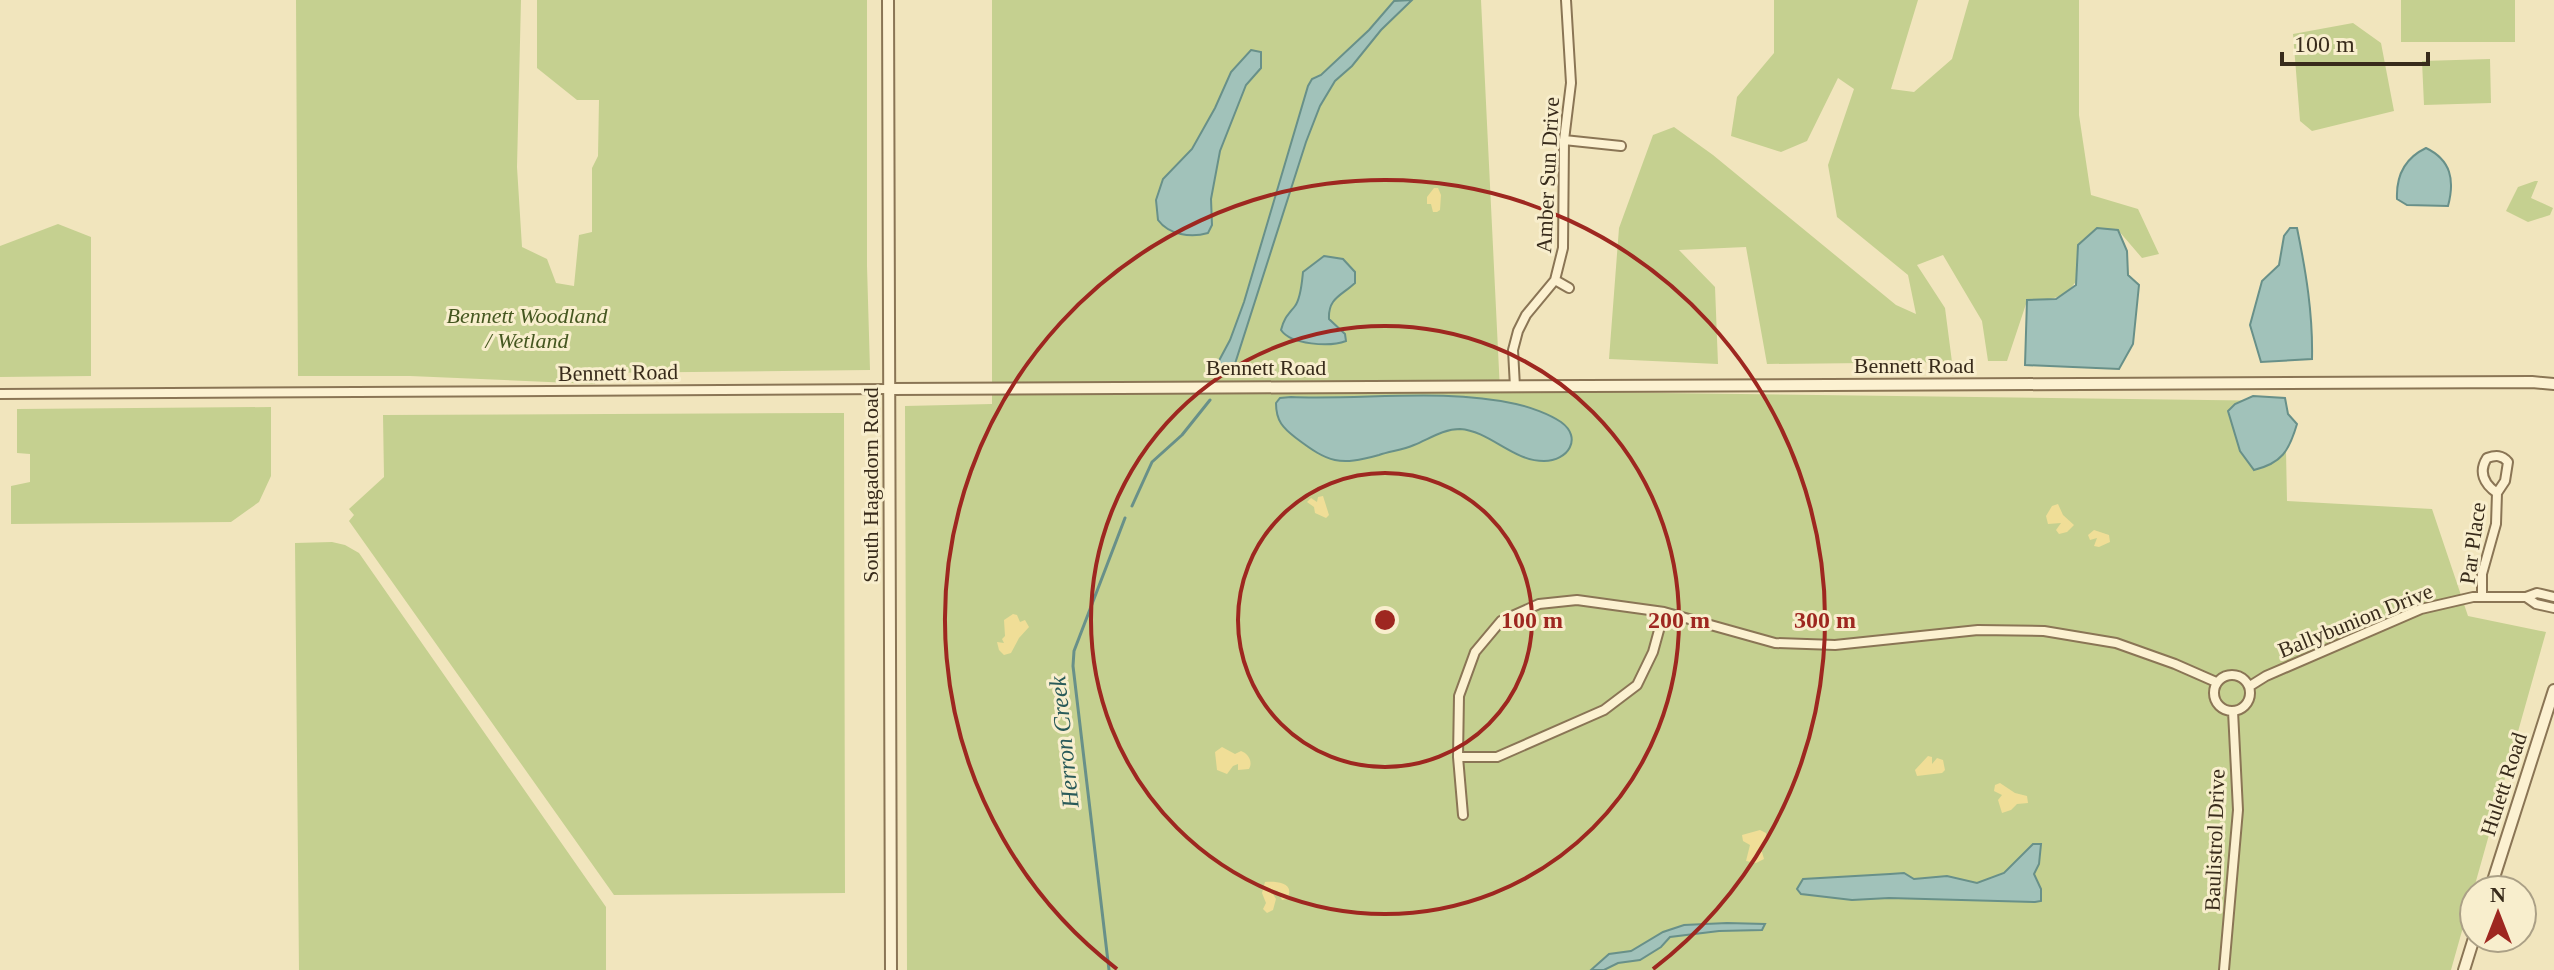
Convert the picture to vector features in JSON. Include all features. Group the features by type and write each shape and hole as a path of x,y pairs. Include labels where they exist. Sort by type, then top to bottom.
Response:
{"street":[{"name":"South Hagadorn Road","path":"888,0 891,970"},
{"name":"Amber Sun Drive","path":"1515,387 1513,350 1518,331 1526,315 1555,280 1563,248 1564,140 1571,83 1566,0"},
{"path":"1564,140 1621,146"},
{"path":"1555,280 1569,288"},
{"name":"Bennett Road","path":"2532,382 2554,378"},
{"name":"Bennett Road","path":"0,394 2554,384"},
{"name":"Par Place","path":"2482,597 2482,574 2496,524 2497,493"},
{"name":"Ballybunion Drive","path":"2250,686 2266,676 2418,610 2482,597 2526,597 2537,593 2554,597"},
{"name":"Ballybunion Drive","path":"2526,597 2536,604 2554,608"},
{"path":"1463,815 1458,757 1459,696 1475,652 1501,621 1539,604 1577,600 1664,612 1775,643 1835,645 1978,630 2044,631 2116,643 2216,682"},
{"path":"1458,757 1497,757 1604,710 1637,685 1653,652 1664,612"},
{"path":"2227,675 2242,677 2250,686 2247,704 2233,711 2222,709 2213,693 2216,682 2227,675"},
{"name":"Hulett Road","path":"2495,874 2554,690"},
{"name":"Baulistrol Drive","path":"2224,970 2238,810 2233,711"}],"green space":[{"name":"Bennett Woodland / Wetland","path":"296,0 521,0 517,167 522,247 547,259 556,283 574,286 579,235 592,232 592,168 598,156 599,100 577,100 537,68 537,0 867,0 870,370 596,373 595,384 410,376 298,376"},
{"path":"992,0 1481,0 1500,391 2285,401 2287,501 2432,509 2468,616 2546,632 2478,874 2458,874 2458,945 2451,970 907,970 905,406 992,404"},
{"path":"1774,0 1918,0 1891,89 1914,92 1952,59 1969,0 2079,0 2079,115 2091,195 2138,209 2159,254 2142,258 2118,230 2097,228 2083,269 2069,290 2045,300 2027,301 2007,361 1988,361 1982,321 1943,255 1917,265 1945,308 1952,362 1767,364 1746,247 1679,250 1715,287 1718,364 1609,359 1619,228 1653,135 1674,127 1713,155 1896,305 1916,314 1908,275 1837,217 1828,165 1854,89 1838,78 1807,141 1781,152 1731,136 1737,97 1774,53"},
{"path":"2401,0 2515,0 2515,42 2401,42"},
{"path":"2353,23 2381,43 2394,111 2312,131 2300,121 2293,34"},
{"path":"2490,59 2491,103 2424,105 2422,61"},
{"path":"2538,181 2531,198 2553,208 2550,215 2528,222 2506,211 2518,187"},
{"path":"58,224 91,237 91,376 0,377 0,246"},
{"path":"271,407 271,476 259,502 231,522 11,524 11,486 30,482 30,454 17,453 17,409"},
{"path":"844,413 845,893 614,895 349,521 354,515 349,509 384,477 383,415"},
{"path":"332,542 359,553 606,907 606,970 299,970 295,543"}],"sand":[{"path":"1434,188 1438,188 1441,195 1440,210 1437,212 1433,212 1431,204 1427,204 1427,197"},
{"path":"1323,496 1329,515 1326,518 1315,513 1314,507 1307,502 1311,498 1317,502 1318,497"},
{"path":"2058,504 2063,515 2074,525 2067,532 2059,534 2056,530 2061,523 2048,524 2046,516 2052,506"},
{"path":"2094,530 2109,535 2110,542 2094,546 2097,538 2090,540 2088,535"},
{"path":"1013,614 1020,622 1025,620 1029,627 1011,653 1004,655 997,642 1004,643 1004,620"},
{"path":"1222,747 1235,754 1241,751 1246,754 1250,761 1249,769 1238,770 1238,764 1227,774 1217,770 1215,752"},
{"path":"1928,756 1932,757 1932,764 1937,758 1943,760 1945,770 1917,776 1915,770"},
{"path":"2000,783 2015,793 2027,796 2028,803 2017,804 2002,813 1998,800 2002,795 1994,791 1995,785"},
{"path":"1760,830 1766,833 1767,841 1756,852 1762,852 1764,859 1756,863 1746,861 1750,845 1743,841 1742,835"},
{"path":"1265,882 1280,883 1289,889 1287,899 1282,900 1278,891 1270,889 1276,899 1273,910 1267,913 1263,909 1266,903 1262,893"}],"water":[{"path":"1412,0 1335,81 1320,106 1232,373 1214,370 1230,340 1244,302 1308,86 1312,79 1321,75 1369,30 1394,1"},
{"path":"1251,50 1261,52 1261,68 1246,85 1220,151 1211,199 1212,225 1208,233 1188,235 1174,232 1158,220 1156,200 1163,179 1192,149 1231,72"},
{"path":"2426,148 2441,158 2449,172 2451,188 2448,206 2407,205 2397,199 2403,169 2412,157"},
{"path":"2097,228 2118,230 2127,251 2128,275 2139,285 2133,344 2119,369 2025,365 2027,300 2056,299 2076,285 2078,245"},
{"path":"2290,228 2297,228 2303,261 2310,309 2312,359 2261,362 2250,325 2262,281 2279,265 2284,236"},
{"path":"1324,256 1343,259 1355,272 1355,283 1336,298 1329,312 1329,319 1345,334 1346,341 1321,344 1302,342 1281,330 1299,299 1303,272"},
{"path":"1432,396 1488,399 1521,405 1551,416 1568,428 1572,441 1570,448 1560,457 1532,460 1471,431 1454,429 1401,449 1354,460 1335,460 1307,446 1281,424 1276,403 1280,398"},
{"path":"2253,396 2285,398 2288,414 2297,424 2283,454 2271,464 2254,470 2240,451 2228,411 2235,404"},
{"path":"2033,844 2041,844 2039,864 2034,874 2041,889 2041,901 1852,900 1801,894 1797,889 1803,879 1904,873 1914,879 1947,876 1977,883 2004,873"},
{"path":"1765,924 1762,930 1670,937 1661,947 1640,960 1618,963 1604,970 1591,970 1609,954 1631,951 1663,932 1684,925"}],"waterway":[{"name":"Herron Creek","path":"1132,506 1152,462 1182,435 1210,400"},
{"name":"Herron Creek","path":"1109,970 1073,666 1074,651 1125,518"}]}
